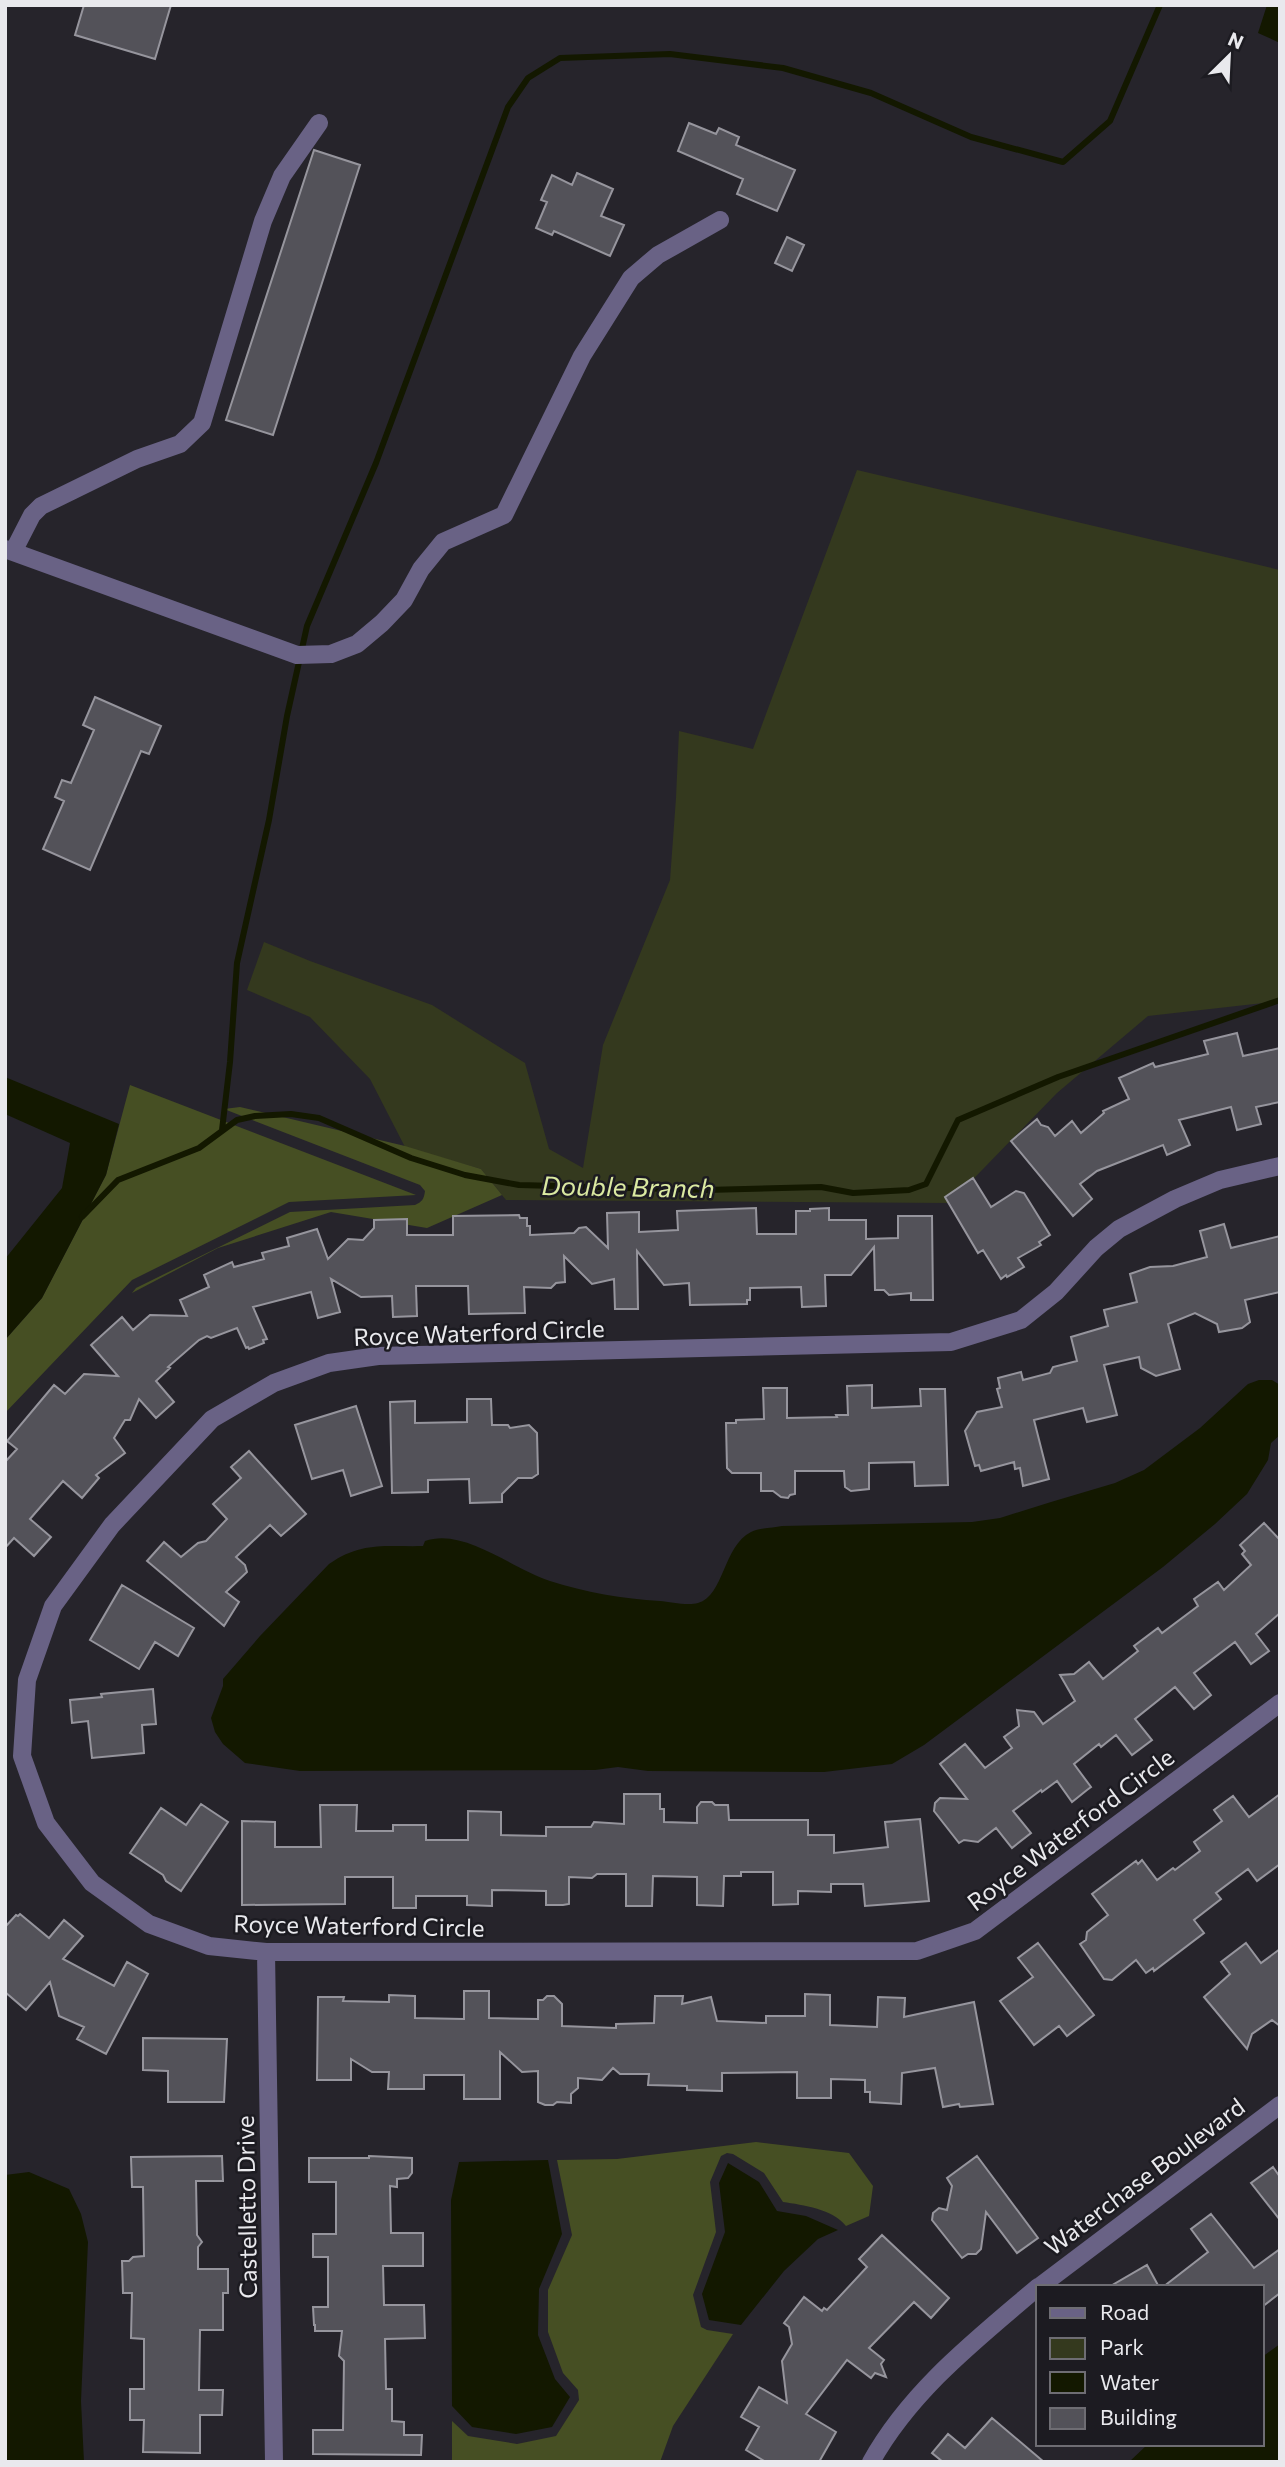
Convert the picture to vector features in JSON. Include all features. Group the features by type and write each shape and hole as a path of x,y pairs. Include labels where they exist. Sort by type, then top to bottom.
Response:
{"street":[{"path":"319,124 282,176 263,220 202,423 180,444 137,459 41,506 9,550 297,655 331,654 357,644 404,600 421,569 443,542 504,515 582,356 631,278 658,256 720,220"},
{"name":"Royce Waterford Circle","path":"1280,1166 1220,1180 1175,1199 1119,1229 1096,1248 1056,1293 1021,1320 951,1342 378,1356 329,1363 274,1383 212,1419 112,1525 53,1606 27,1680 22,1756 46,1823 92,1883 149,1924 209,1946 266,1952 917,1951 975,1931 1280,1703"},
{"name":"Castelletto Drive","path":"266,1952 274,2462"},
{"name":"Waterchase Boulevard","path":"1042,2285 1280,2105"},
{"name":"Waterchase Boulevard","path":"871,2462 897,2422 919,2395 960,2353 1036,2290"}],"green space":[{"path":"857,470 1280,570 1280,1001 1148,1016 1057,1093 950,1203 506,1200 481,1169 405,1147 370,1079 310,1017 247,990 264,942 432,1005 525,1063 549,1149 583,1168 603,1045 670,880 679,731 753,749"},
{"path":"130,1085 416,1195 289,1202 132,1280 5,1413 5,1340 42,1298 106,1175"},
{"path":"240,1107 405,1146 481,1169 502,1195 427,1228 331,1212 218,1248 132,1293 136,1288 290,1212 415,1205 423,1198 425,1191 420,1185 224,1109"},
{"path":"756,2142 849,2153 873,2186 869,2216 846,2226 826,2212 783,2202 764,2173 733,2154 721,2156 710,2182 716,2232 693,2295 701,2327 733,2334 673,2426 660,2462 452,2462 452,2421 468,2436 517,2444 556,2436 579,2400 578,2390 563,2373 548,2332 548,2290 572,2235 557,2160 617,2159"}],"water":[{"path":"1267,5 1280,5 1280,43 1258,33"},
{"path":"5,1077 119,1124 106,1175 42,1298 5,1340 5,1259 62,1188 70,1143 5,1114"},
{"path":"1259,1380 1272,1380 1280,1385 1280,1435 1271,1443 1268,1460 1247,1494 1163,1567 924,1745 892,1764 824,1772 648,1771 618,1767 595,1770 300,1771 245,1763 223,1744 215,1732 211,1718 223,1679 329,1564 363,1548 423,1546 425,1541 440,1538 456,1540 472,1544 535,1575 563,1585 618,1597 694,1604 707,1599 735,1548 751,1532 782,1526 972,1522 1000,1518 1115,1483 1144,1470 1200,1428 1248,1384"},
{"path":"548,2160 562,2234 539,2289 538,2335 555,2379 570,2397 552,2427 516,2434 472,2427 452,2406 451,2200 459,2162"},
{"path":"728,2163 759,2182 777,2211 806,2216 838,2230 818,2239 784,2271 741,2325 709,2320 702,2294 725,2232 719,2183"},
{"path":"29,2172 69,2189 81,2214 88,2242 81,2401 84,2462 5,2462 5,2175"},
{"path":"1280,2344 1280,2462 1129,2462 1146,2446 1264,2446 1264,2356"}],"building":[{"path":"84,5 171,5 155,59 75,35"},
{"path":"689,123 716,134 719,128 739,137 736,145 795,170 777,211 737,194 743,179 678,151"},
{"path":"314,150 360,165 273,435 226,420"},
{"path":"577,173 613,189 601,216 624,225 610,256 554,231 552,235 536,228 547,202 541,200 552,175 572,185"},
{"path":"787,237 804,245 792,271 775,263"},
{"path":"95,697 161,726 149,754 141,751 90,870 43,849 64,801 55,797 62,780 71,783 94,730 83,725"},
{"path":"1237,1033 1243,1056 1280,1048 1280,1102 1256,1107 1261,1124 1237,1130 1231,1107 1179,1120 1190,1145 1167,1155 1163,1145 1097,1171 1080,1184 1092,1199 1073,1216 1011,1141 1037,1119 1055,1136 1072,1121 1081,1133 1104,1113 1103,1111 1129,1099 1119,1078 1153,1063 1155,1067 1208,1054 1204,1041"},
{"path":"973,1178 991,1207 1016,1191 1024,1193 1050,1235 1039,1242 1041,1245 1018,1258 1024,1267 1001,1279 983,1250 978,1253 945,1197"},
{"path":"756,1208 757,1234 796,1234 796,1211 829,1208 829,1220 866,1220 866,1239 898,1238 898,1216 932,1216 933,1300 911,1300 911,1293 889,1295 884,1290 875,1290 874,1247 851,1275 825,1275 826,1306 802,1307 801,1287 750,1288 750,1300 747,1300 747,1304 690,1305 689,1283 664,1285 637,1251 638,1309 615,1309 614,1279 592,1284 564,1256 565,1282 556,1283 551,1288 524,1287 525,1313 469,1314 468,1286 416,1286 417,1316 393,1317 392,1296 361,1297 331,1279 340,1312 318,1318 311,1292 253,1307 267,1339 263,1340 264,1343 246,1348 237,1328 199,1340 156,1381 174,1402 156,1418 139,1399 130,1420 125,1420 114,1438 125,1453 96,1475 99,1478 82,1498 63,1481 30,1519 51,1537 34,1556 14,1538 5,1548 5,1462 17,1449 7,1441 54,1385 65,1394 84,1374 118,1376 91,1345 122,1317 133,1330 150,1315 187,1316 180,1300 209,1287 204,1275 232,1262 234,1267 264,1259 262,1253 289,1246 287,1238 317,1229 328,1259 348,1239 363,1240 374,1228 374,1220 407,1219 407,1235 453,1235 453,1216 519,1215 520,1218 527,1218 530,1235 574,1233 579,1228 586,1227 608,1248 607,1213 639,1212 639,1232 678,1230 677,1211"},
{"path":"1224,1224 1231,1248 1280,1236 1280,1292 1245,1300 1250,1322 1242,1328 1219,1332 1217,1324 1195,1313 1168,1324 1180,1369 1156,1376 1141,1368 1139,1357 1104,1365 1117,1415 1087,1422 1083,1408 1034,1420 1049,1479 1023,1486 1020,1468 1015,1469 1014,1462 981,1471 979,1465 975,1466 965,1431 977,1412 1002,1407 997,1389 1000,1388 998,1378 1021,1372 1023,1380 1050,1373 1053,1367 1077,1361 1071,1337 1108,1326 1104,1310 1137,1302 1130,1274 1150,1267 1173,1266 1207,1257 1200,1231"},
{"path":"872,1385 872,1408 921,1406 920,1389 945,1389 948,1485 915,1486 914,1462 869,1463 869,1489 851,1491 845,1487 844,1471 795,1471 795,1494 788,1498 773,1491 761,1491 761,1473 732,1473 727,1468 726,1423 764,1419 763,1388 787,1388 787,1418 837,1417 836,1415 848,1415 847,1386"},
{"path":"467,1399 491,1399 492,1425 508,1425 510,1428 529,1425 537,1433 538,1474 532,1478 518,1478 502,1494 502,1502 470,1503 469,1479 428,1480 428,1492 392,1493 390,1402 415,1401 415,1423 467,1422"},
{"path":"356,1406 382,1486 351,1496 343,1470 312,1479 295,1425"},
{"path":"249,1451 306,1514 281,1536 270,1525 236,1557 245,1565 247,1572 226,1592 239,1602 224,1626 147,1561 164,1542 181,1557 198,1543 206,1541 227,1519 213,1504 241,1478 231,1467"},
{"path":"1264,1523 1280,1540 1280,1613 1256,1634 1269,1651 1251,1664 1235,1642 1194,1673 1211,1695 1194,1709 1175,1687 1135,1719 1152,1740 1132,1755 1116,1735 1101,1747 1099,1744 1074,1764 1091,1787 1072,1802 1057,1781 1013,1811 1031,1833 1012,1848 996,1828 978,1842 964,1840 959,1843 934,1811 935,1803 940,1798 967,1799 940,1764 965,1744 985,1768 1012,1748 1004,1737 1019,1726 1017,1710 1034,1712 1043,1724 1075,1701 1060,1675 1074,1674 1089,1662 1103,1679 1138,1651 1134,1646 1158,1628 1162,1633 1198,1606 1194,1599 1218,1582 1224,1590 1251,1565 1242,1554 1245,1551 1240,1545"},
{"path":"122,1585 194,1628 178,1656 155,1642 139,1669 90,1640"},
{"path":"153,1689 156,1724 142,1725 144,1753 92,1758 88,1721 72,1723 70,1700"},
{"path":"624,1794 660,1794 660,1809 664,1809 664,1822 697,1823 697,1807 701,1802 728,1805 729,1820 808,1820 808,1835 834,1835 834,1853 888,1847 885,1822 920,1819 929,1901 865,1906 863,1884 831,1884 831,1892 798,1891 798,1904 773,1905 773,1872 741,1872 741,1876 724,1876 723,1906 697,1905 697,1877 653,1876 652,1906 626,1906 626,1874 597,1874 592,1878 569,1877 569,1904 563,1905 546,1905 546,1891 492,1890 492,1906 467,1905 467,1896 416,1896 416,1908 393,1908 393,1877 345,1877 345,1904 242,1905 242,1821 275,1822 275,1847 321,1847 320,1805 357,1805 356,1831 393,1831 393,1825 426,1825 426,1840 468,1840 468,1811 501,1812 501,1835 546,1836 546,1827 591,1827 594,1822 624,1824"},
{"path":"1280,1794 1280,1864 1257,1881 1248,1869 1216,1893 1221,1899 1194,1920 1204,1933 1154,1971 1153,1968 1146,1973 1136,1960 1112,1980 1104,1979 1080,1944 1086,1940 1087,1932 1108,1915 1092,1894 1136,1861 1138,1864 1142,1860 1157,1880 1173,1868 1175,1870 1200,1851 1194,1842 1222,1821 1214,1810 1233,1796 1249,1817"},
{"path":"201,1804 228,1822 181,1891 130,1853 161,1808 186,1825"},
{"path":"20,1914 49,1938 64,1920 83,1936 63,1959 114,1986 127,1962 148,1974 106,2054 77,2039 84,2027 59,2016 50,1982 26,2010 5,1992 5,1927"},
{"path":"1038,1943 1094,2015 1067,2036 1059,2026 1034,2045 1000,2001 1033,1977 1018,1958"},
{"path":"1246,1943 1261,1963 1280,1949 1280,2026 1272,2020 1252,2034 1247,2049 1204,1997 1230,1974 1221,1962"},
{"path":"464,1991 489,1991 489,2018 538,2019 538,2000 554,1996 562,2004 562,2026 616,2028 616,2024 654,2023 655,1996 683,1996 682,2004 711,1997 717,2021 766,2023 766,2016 805,2016 805,1994 830,1995 830,2025 877,2027 878,1997 905,1998 904,2017 974,2002 993,2104 943,2107 935,2068 902,2073 901,2104 870,2102 870,2092 865,2092 865,2080 831,2079 831,2098 797,2098 797,2072 722,2073 722,2091 687,2090 687,2086 648,2085 649,2074 620,2074 613,2068 602,2080 578,2078 578,2088 571,2094 571,2103 545,2105 538,2102 538,2071 522,2072 500,2052 500,2099 464,2099 464,2075 424,2075 424,2089 388,2089 389,2072 372,2072 351,2059 351,2080 317,2080 318,1997 344,1997 343,2001 389,2002 389,1995 415,1996 415,2018 464,2019"},
{"path":"143,2038 227,2039 224,2102 168,2102 168,2071 143,2070"},
{"path":"222,2156 223,2181 196,2181 197,2235 202,2242 198,2247 198,2269 228,2269 228,2293 223,2293 223,2330 200,2330 199,2390 223,2390 222,2415 200,2415 200,2453 143,2452 144,2420 130,2420 130,2389 144,2389 144,2339 131,2338 132,2293 123,2293 122,2261 144,2256 143,2187 132,2187 131,2157"},
{"path":"977,2156 1038,2238 1017,2253 986,2212 981,2249 976,2254 968,2254 962,2258 932,2220 933,2213 939,2208 947,2210 952,2186 947,2178"},
{"path":"309,2158 412,2158 412,2173 408,2178 397,2179 397,2187 390,2186 391,2233 423,2233 423,2266 383,2266 384,2305 424,2305 425,2338 385,2339 386,2389 392,2389 392,2421 404,2422 404,2435 422,2435 421,2455 313,2454 313,2430 343,2430 344,2361 339,2356 342,2331 315,2331 313,2307 328,2307 328,2257 313,2257 313,2234 336,2234 336,2182 309,2182"},
{"path":"1273,2167 1280,2177 1280,2220 1251,2183"},
{"path":"1211,2214 1254,2268 1280,2249 1280,2293 1264,2305 1264,2285 1166,2285 1208,2252 1191,2229"},
{"path":"882,2235 949,2298 931,2318 914,2302 869,2348 884,2360 881,2364 886,2377 875,2373 871,2378 847,2360 806,2414 836,2432 819,2462 766,2462 746,2450 759,2427 741,2417 759,2387 787,2403 782,2361 792,2344 789,2327 784,2323 804,2297 822,2311 824,2308 827,2310 867,2267 859,2259"},
{"path":"1147,2265 1158,2285 1112,2285"},
{"path":"992,2418 1044,2462 943,2462 932,2453 948,2434 965,2448"}],"waterway":[{"path":"222,1130 237,963 269,820 287,716 307,626 376,463 508,107 528,78 560,58 670,54 783,68 871,93 971,137 1063,162 1110,121 1160,5"},
{"name":"Double Branch","path":"82,1217 118,1180 199,1148 237,1120 291,1114 319,1118 411,1158 465,1175 519,1185 706,1190 821,1187 853,1193 909,1190 926,1184 958,1120 1058,1077 1280,1000"}]}
